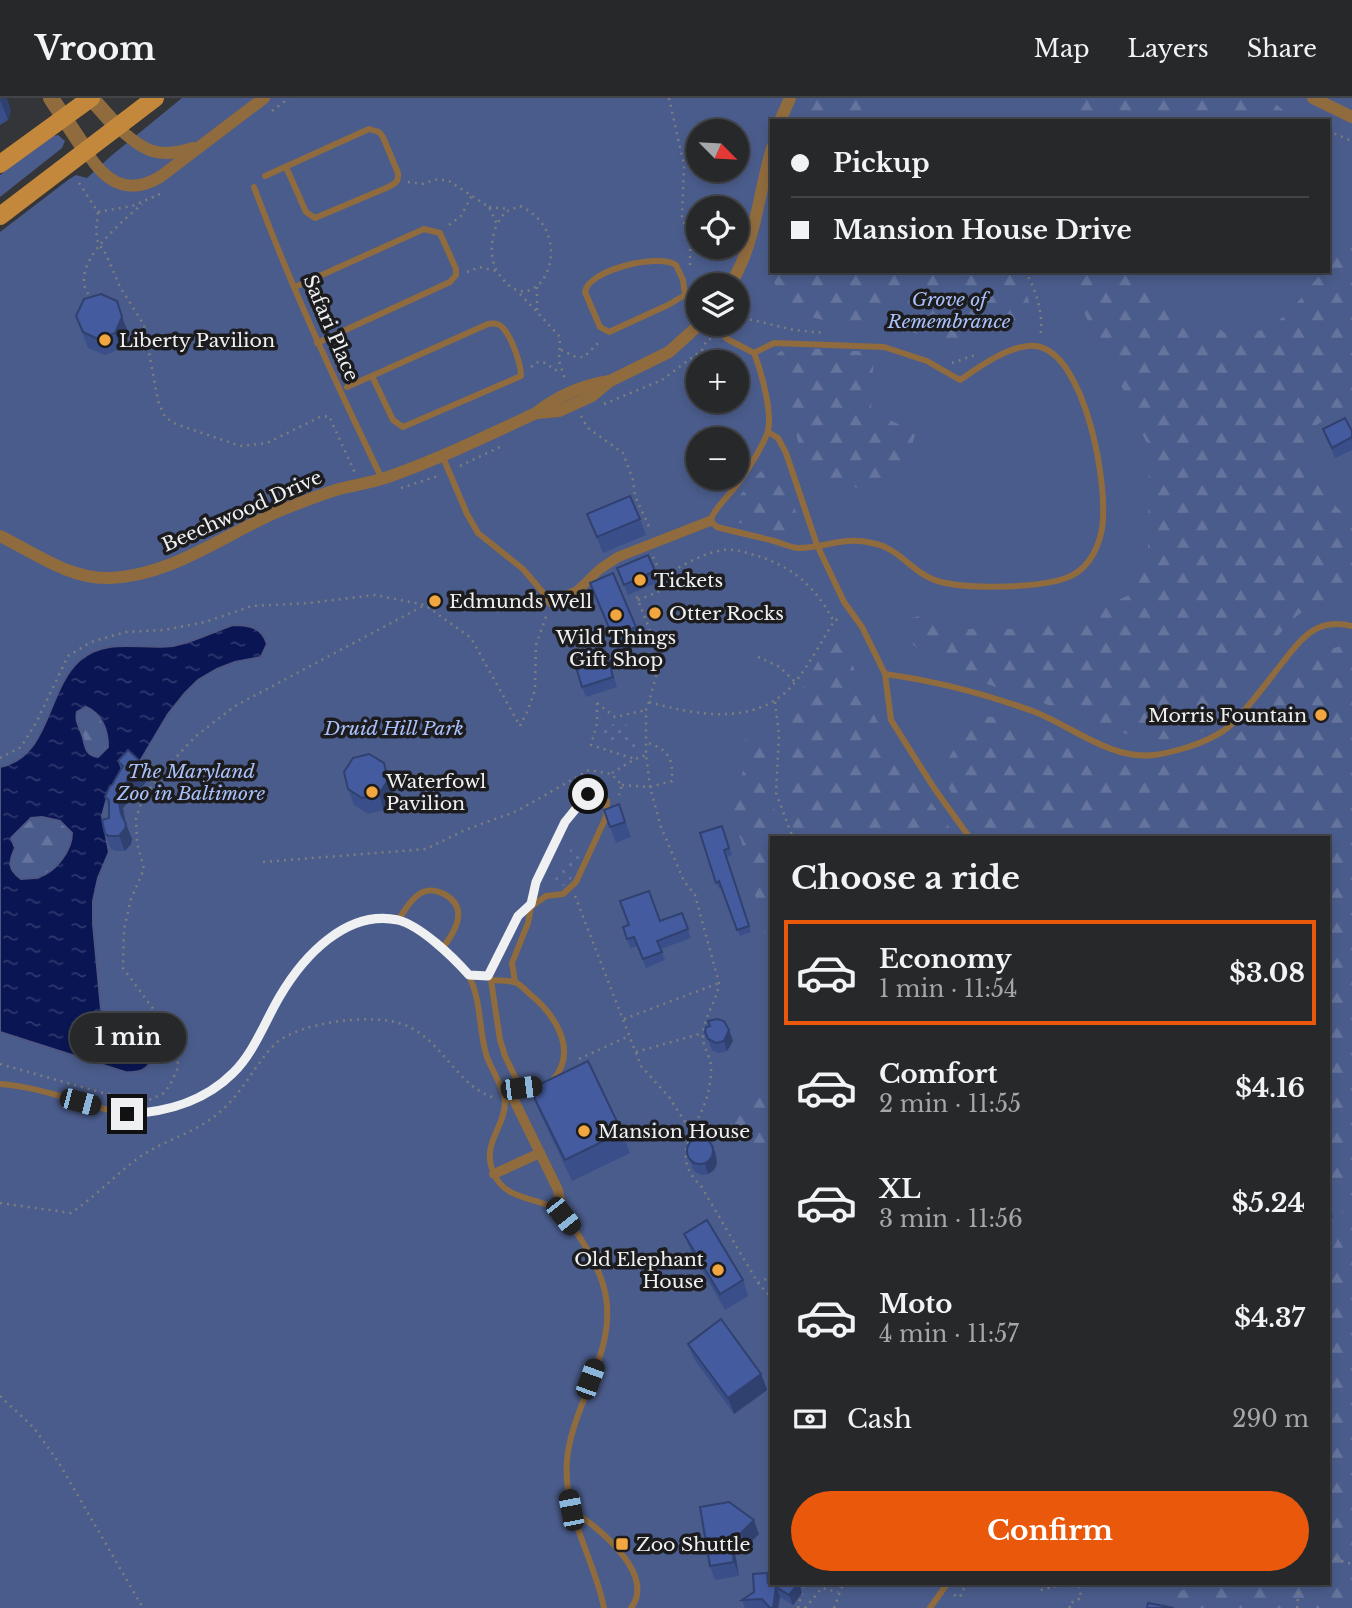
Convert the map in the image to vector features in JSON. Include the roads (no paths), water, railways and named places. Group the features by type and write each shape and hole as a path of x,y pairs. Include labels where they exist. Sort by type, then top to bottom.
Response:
{"main road":[{"path":"0,164 91,98"},
{"path":"0,216 155,98"}],"street":[{"path":"51,98 96,167 111,180 132,186 149,183 160,177 264,98"},
{"path":"91,98 117,127 142,148 157,154 176,153 203,145"},
{"path":"781,119 790,98"},
{"path":"1313,98 1352,117"},
{"path":"736,273 748,248 770,156"},
{"name":"Beechwood Drive","path":"0,536 42,559 67,569 104,578 125,577 166,566 277,512 313,498 382,480 536,413 554,399 570,392 589,384 610,381 669,352 687,336"},
{"path":"551,602 577,591 600,569 618,557 710,521"},
{"path":"513,1095 558,1190 563,1216"},
{"path":"494,1174 540,1153"}],"lane":[{"path":"265,176 369,129 379,132 383,137 398,179 396,184 314,218 306,212 286,167"},
{"name":"Safari Place","path":"254,187 317,342 382,480"},
{"path":"295,287 424,229 440,233 456,269 456,275 450,282 317,342"},
{"path":"665,260 672,262 678,269 685,295 635,321 613,331 606,331 600,327 584,292 591,280 629,265 665,260"},
{"path":"347,387 372,376 494,323 503,328 521,365 521,376 403,427 393,420 372,376"},
{"path":"724,336 754,353 764,387 768,432 736,485 713,512 710,521 717,527 798,548 849,540 884,546 931,579 955,583 1033,585 1064,579 1083,568 1091,559 1102,529 1100,474 1087,415 1070,376 1059,359 1049,350 1027,346 986,362 960,380 927,361 884,347 774,343 754,353"},
{"path":"768,432 778,438 786,453 817,545 844,602 862,626 885,674 891,720 969,836"},
{"path":"442,455 478,533 523,569 551,602"},
{"path":"885,674 927,680 976,692 1037,713 1125,753 1153,755 1187,747 1212,737 1232,724 1300,638 1319,627 1342,623 1352,626"},
{"path":"515,982 512,963 528,923 531,904 536,882 565,822 582,798 598,793 607,801 606,817 572,888 563,894 545,896 531,904 518,916 490,978 500,1040 513,1095 490,1149 490,1162 499,1183 509,1191 553,1208 563,1216 595,1264 604,1284 607,1302 604,1342 577,1415 567,1454 567,1489 571,1510 604,1608"},
{"path":"398,920 413,899 422,892 431,890 451,898 460,914 458,925 442,949"},
{"path":"0,1084 127,1114 173,1109 195,1100 218,1087 235,1072 280,995 299,968 319,947 353,925 378,919 398,920 421,933 469,975 475,991 486,1054 513,1095"},
{"path":"469,975 515,982 539,1001 551,1016 563,1039 565,1052 560,1073 552,1081 513,1095"},
{"path":"571,1510 602,1531 631,1569 636,1592 631,1608"},
{"path":"930,1608 946,1585"}],"water":[{"path":"233,625 254,628 262,634 267,644 261,657 217,669 198,680 185,693 168,714 136,768 108,794 102,816 109,852 98,878 93,901 101,1009 111,1021 142,1042 153,1056 151,1061 142,1070 125,1072 0,1032 0,767 17,760 29,750 39,736 69,673 80,660 91,653 113,647 173,646","holes":["86,707 100,718 107,735 108,747 98,757 86,749 77,721 77,712","42,817 60,821 72,833 69,846 62,860 51,870 39,877 21,879 10,865 15,848 11,838 31,818"]}],"place":[{"name":"Liberty Pavilion","path":"105,340"},
{"name":"Tickets","path":"640,580"},
{"name":"Edmunds Well","path":"435,601"},
{"name":"Otter Rocks","path":"655,613"},
{"name":"Wild Things Gift Shop","path":"616,615"},
{"name":"Morris Fountain","path":"1321,715"},
{"name":"Waterfowl Pavilion","path":"372,792"},
{"name":"Mansion House","path":"584,1131"},
{"name":"Old Elephant House","path":"718,1270"},
{"name":"Zoo Shuttle","path":"622,1544"}],"park label":[{"name":"Grove of Remembrance","path":"949,310"},
{"name":"Druid Hill Park","path":"394,728"},
{"name":"The Maryland Zoo in Baltimore","path":"191,782"}]}
